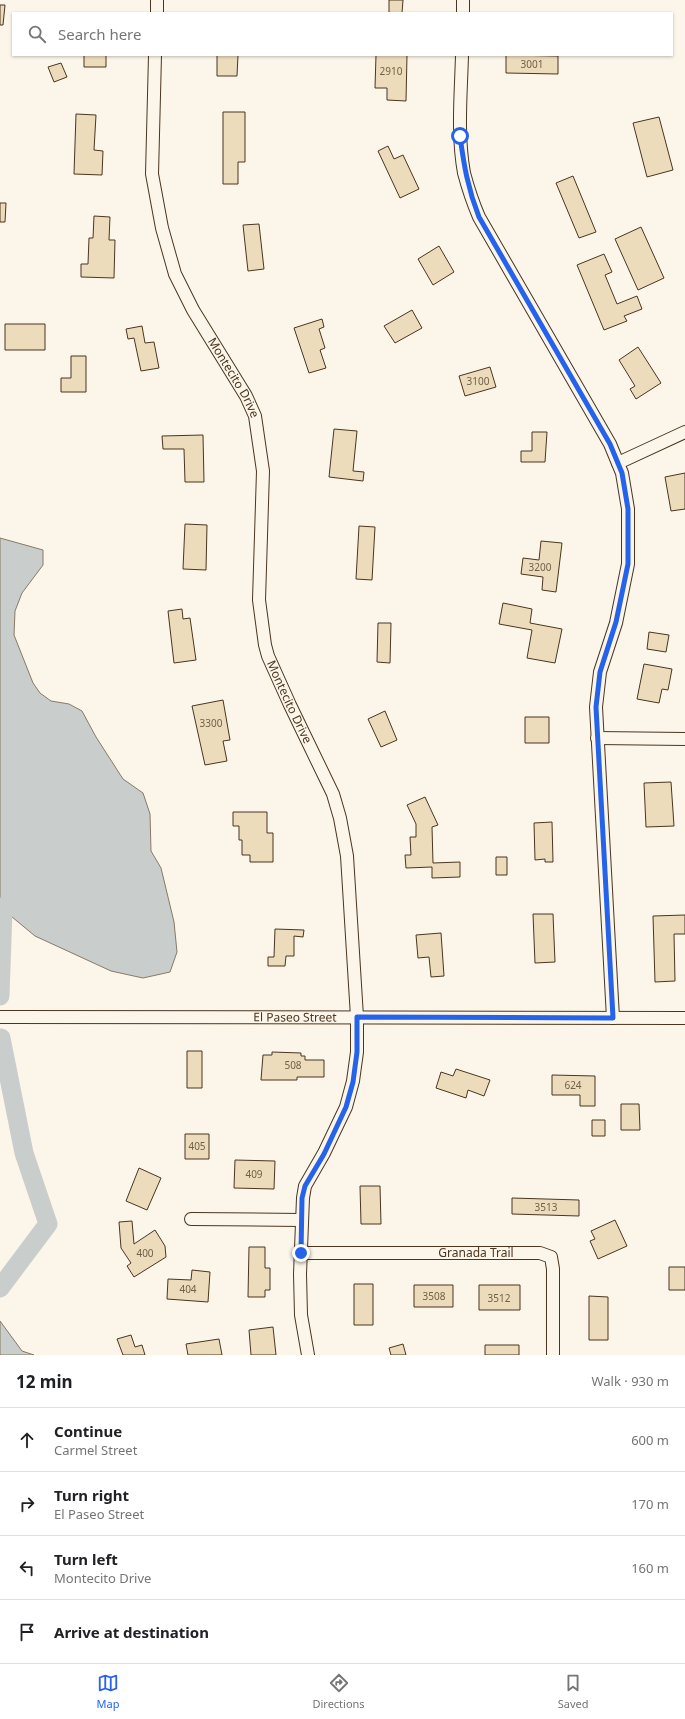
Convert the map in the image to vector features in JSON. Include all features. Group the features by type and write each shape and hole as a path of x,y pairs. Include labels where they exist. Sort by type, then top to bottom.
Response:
{"street":[{"path":"157,0 157,12"},
{"path":"463,0 463,12"},
{"name":"Montecito Drive","path":"155,56 152,174 162,228 175,274 193,310 246,396 255,416 264,471 259,569 259,600 262,629 268,656 333,794 340,818 347,856 357,1017 357,1052 353,1082 346,1107 324,1154 305,1186 302,1198 300,1274 301,1315 308,1355"},
{"path":"462,56 460,136 464,172 470,195 479,217 610,444 622,473 628,509 628,564 616,622 600,672 596,707 613,1018"},
{"path":"618,463 685,432"},
{"path":"597,738 685,739"},
{"name":"El Paseo Street","path":"0,1017 685,1018"},
{"path":"191,1219 301,1220"},
{"name":"Granada Trail","path":"301,1253 540,1253 551,1257 552,1355"}],"shaded area":[{"path":"0,538 43,550 43,565 22,593 15,611 14,635 33,683 40,693 51,701 69,704 82,711 96,737 123,779 143,793 150,814 151,851 161,868 174,922 177,952 170,972 143,978 111,971 35,936 0,907"},
{"path":"0,1321 22,1351 34,1355 0,1355"}],"building":[{"path":"389,0 403,0 402,12 389,12"},
{"path":"0,5 5,5 3,25 0,25"},
{"path":"84,56 106,56 106,67 84,67"},
{"path":"217,56 238,56 237,76 217,76"},
{"path":"376,56 407,56 406,101 387,100 387,88 375,88"},
{"path":"506,56 558,56 558,74 506,73"},
{"path":"61,63 67,77 54,82 48,67"},
{"path":"223,112 245,112 245,162 238,162 238,184 223,184"},
{"path":"76,114 96,115 94,150 103,151 102,175 74,174"},
{"path":"659,117 673,170 647,177 633,123"},
{"path":"388,146 394,159 403,155 419,189 400,198 378,151"},
{"path":"573,176 596,232 579,238 556,183"},
{"path":"0,203 6,203 5,222 0,222"},
{"path":"94,216 110,217 109,240 115,240 114,278 81,277 81,264 88,264 89,238 93,238"},
{"path":"259,224 264,269 248,271 243,225"},
{"path":"641,227 664,278 638,290 615,239"},
{"path":"439,246 454,272 433,285 418,259"},
{"path":"604,254 612,272 605,275 617,304 637,296 642,309 624,316 627,321 604,330 577,265"},
{"path":"412,310 422,328 395,343 384,326"},
{"path":"322,319 324,327 319,329 325,348 320,350 326,368 309,373 294,328"},
{"path":"5,324 45,324 45,350 5,350"},
{"path":"142,326 145,343 154,342 159,368 141,371 134,338 128,339 126,329"},
{"path":"638,347 661,383 636,399 630,389 635,386 619,360"},
{"path":"71,356 86,356 86,392 61,392 61,378 71,378"},
{"path":"490,367 496,387 465,396 459,376"},
{"path":"334,429 357,431 353,471 364,472 363,481 329,477"},
{"path":"532,432 547,432 545,462 521,462 521,451 532,451"},
{"path":"203,435 204,482 185,482 184,449 163,449 162,436"},
{"path":"685,473 685,509 671,511 665,477"},
{"path":"185,524 207,525 206,570 183,569"},
{"path":"359,526 375,527 372,580 356,579"},
{"path":"541,541 562,543 556,592 542,590 543,577 521,574 523,558 539,560"},
{"path":"503,603 532,609 530,623 562,629 555,663 527,658 532,630 499,624"},
{"path":"182,609 183,619 190,618 196,660 174,663 168,611"},
{"path":"378,623 391,623 390,663 377,662"},
{"path":"649,632 669,635 666,652 647,649"},
{"path":"644,664 672,669 668,690 662,689 659,703 637,699"},
{"path":"223,700 230,740 223,741 227,761 205,765 192,706"},
{"path":"385,711 397,740 381,747 368,719"},
{"path":"525,717 549,717 549,743 525,743"},
{"path":"671,782 674,826 646,827 644,783"},
{"path":"425,797 438,825 432,827 433,863 460,862 460,877 432,878 432,867 406,868 405,855 411,855 410,837 416,837 416,824 407,805"},
{"path":"233,812 267,812 267,833 273,833 273,862 250,862 250,855 242,855 242,840 239,840 239,826 233,826"},
{"path":"552,822 553,862 545,862 545,859 535,860 534,823"},
{"path":"496,857 507,857 507,875 496,875"},
{"path":"533,914 553,914 555,962 535,963"},
{"path":"685,915 685,934 674,934 675,981 655,982 653,916"},
{"path":"275,929 304,930 303,937 294,936 294,956 286,956 285,966 268,966 268,957 274,957"},
{"path":"441,933 444,976 431,977 429,957 418,958 416,935"},
{"path":"187,1051 202,1051 202,1088 187,1088"},
{"path":"272,1052 301,1053 301,1056 305,1056 305,1060 324,1060 324,1077 297,1077 297,1080 261,1080 263,1055 272,1055"},
{"path":"456,1069 490,1080 484,1096 468,1090 466,1098 436,1088 441,1072 453,1076"},
{"path":"552,1075 595,1076 595,1106 580,1106 580,1095 552,1095"},
{"path":"621,1104 639,1104 640,1130 621,1130"},
{"path":"592,1120 605,1120 605,1136 592,1136"},
{"path":"185,1134 209,1134 209,1159 185,1159"},
{"path":"235,1160 275,1161 274,1189 234,1188"},
{"path":"139,1168 161,1178 147,1210 126,1201"},
{"path":"360,1186 380,1186 381,1224 361,1224"},
{"path":"512,1198 579,1200 579,1216 512,1214"},
{"path":"615,1220 627,1246 598,1259 590,1241 595,1239 591,1231"},
{"path":"132,1221 134,1244 155,1230 165,1246 166,1257 134,1277 127,1266 131,1263 121,1248 119,1222"},
{"path":"249,1247 265,1247 265,1268 270,1268 270,1290 265,1290 265,1297 248,1297"},
{"path":"669,1267 685,1267 685,1290 669,1290"},
{"path":"192,1270 210,1272 208,1302 167,1299 168,1279 191,1280"},
{"path":"354,1284 373,1284 373,1325 354,1325"},
{"path":"414,1285 453,1285 453,1307 414,1307"},
{"path":"479,1285 520,1285 520,1310 479,1310"},
{"path":"589,1296 608,1297 608,1340 589,1340"},
{"path":"273,1327 276,1355 251,1355 249,1330"},
{"path":"131,1335 135,1347 142,1345 145,1355 123,1355 117,1339"},
{"path":"219,1339 222,1355 188,1355 186,1344"},
{"path":"403,1344 406,1355 391,1355 389,1348"},
{"path":"485,1345 519,1345 519,1355 485,1355"}],"waterway":[{"path":"0,996 3,910 18,890"},
{"path":"0,1288 48,1224 24,1153 1,1038"}],"route":[{"path":"301,1253 302,1198 305,1186 324,1154 346,1107 353,1082 357,1052 357,1017 613,1018 596,707 600,672 616,622 628,564 628,509 622,473 610,444 479,217 470,195 464,172 460,136"}]}
